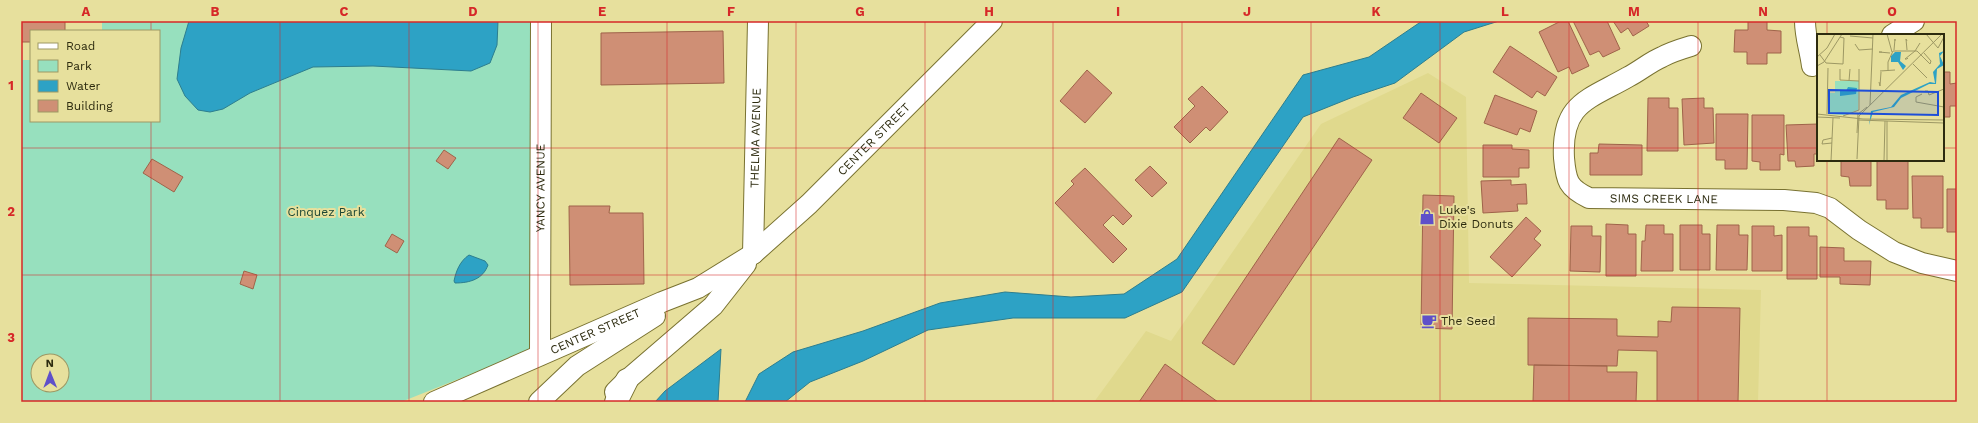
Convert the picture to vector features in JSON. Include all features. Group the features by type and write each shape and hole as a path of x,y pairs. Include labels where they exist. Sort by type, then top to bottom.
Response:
{"main road":[{"path":"616,402 626,380"}],"street":[{"name":"YANCY AVENUE","path":"540,356 541,21"},
{"name":"THELMA AVENUE","path":"753,254 758,21"},
{"name":"CENTER STREET","path":"434,402 698,288 753,254 809,204 992,21"},
{"path":"1805,21 1805,38 1810,50 1812,66 1817,64"},
{"path":"1894,34 1914,21"},
{"name":"SIMS CREEK LANE","path":"1691,46 1662,57 1628,78 1592,95 1579,105 1570,118 1568,124 1564,153 1566,178 1576,192 1589,198 1784,200 1816,203 1840,214 1859,230 1894,252 1928,265 1957,271"},
{"name":"CENTER STREET","path":"606,402 626,380 713,306 753,254"},
{"path":"539,402 577,366 698,288"}],"shaded area":[{"path":"1428,73 1466,97 1469,283 1761,290 1758,402 1094,402 1146,331 1171,341 1321,124"}],"green space":[{"name":"Cinquez Park","path":"102,21 534,21 534,349 401,402 21,402 21,60 30,60 30,122 160,122 160,30 102,30"}],"water":[{"path":"189,21 498,21 497,45 490,63 471,71 373,66 313,67 250,93 223,109 210,112 198,110 185,96 177,79 181,48"},
{"path":"1422,21 1499,21 1464,32 1395,83 1353,97 1303,117 1182,292 1125,318 1013,318 928,330 863,361 810,382 785,402 745,402 759,374 793,352 863,331 940,303 1005,292 1071,297 1124,294 1177,259 1303,75 1369,57"},
{"path":"469,255 485,261 488,265 486,270 479,277 471,281 455,283 454,281 459,266"},
{"path":"721,349 718,402 655,402 665,391"}],"building":[{"path":"21,21 65,21 65,30 30,30 30,42 21,42"},
{"path":"1561,21 1568,21 1589,66 1572,74 1569,67 1558,72 1539,32"},
{"path":"1573,21 1607,21 1620,49 1603,57 1599,51 1590,55"},
{"path":"1613,21 1646,21 1649,26 1633,36 1628,28 1621,33"},
{"path":"1748,21 1767,21 1767,30 1781,31 1781,53 1767,53 1767,64 1747,64 1747,52 1734,52 1735,30 1748,30"},
{"path":"723,31 724,83 601,85 601,33"},
{"path":"1510,46 1557,77 1545,96 1537,91 1532,98 1493,72"},
{"path":"1087,70 1112,93 1085,123 1060,101"},
{"path":"1944,72 1950,72 1950,84 1957,83 1957,106 1950,106 1950,117 1944,117"},
{"path":"1202,86 1228,112 1210,131 1206,127 1190,143 1174,127 1195,106 1188,99"},
{"path":"1421,93 1457,118 1439,143 1403,118"},
{"path":"1495,95 1537,111 1530,132 1520,128 1517,135 1484,123"},
{"path":"1648,98 1669,98 1669,108 1678,108 1678,151 1647,151"},
{"path":"1704,98 1704,108 1713,108 1714,143 1684,145 1682,99"},
{"path":"1716,114 1748,114 1747,169 1725,169 1725,160 1716,160"},
{"path":"1752,115 1784,115 1784,155 1780,154 1780,170 1760,170 1760,162 1752,161"},
{"path":"1817,124 1817,154 1814,154 1814,166 1796,167 1795,161 1788,161 1786,125"},
{"path":"1339,138 1372,160 1234,365 1202,343"},
{"path":"1599,144 1642,145 1642,175 1590,175 1590,153 1598,153"},
{"path":"1483,145 1512,145 1512,149 1529,150 1529,168 1519,168 1519,177 1483,177"},
{"path":"444,150 456,158 448,169 436,161"},
{"path":"152,159 183,177 174,192 143,173"},
{"path":"1841,161 1871,161 1871,186 1850,186 1849,177 1841,176"},
{"path":"1877,161 1908,161 1908,209 1886,209 1886,200 1877,200"},
{"path":"1150,166 1167,183 1152,197 1135,180"},
{"path":"1085,168 1132,216 1123,225 1113,215 1103,225 1127,249 1113,263 1055,203 1074,184 1071,181"},
{"path":"1912,176 1943,176 1943,228 1921,228 1921,218 1913,218"},
{"path":"1511,180 1511,185 1526,184 1527,204 1517,204 1518,211 1483,213 1481,181"},
{"path":"1947,189 1957,189 1957,232 1947,232"},
{"path":"1423,195 1454,196 1452,329 1421,328"},
{"path":"569,206 610,206 609,213 643,213 644,284 570,285"},
{"path":"1526,217 1541,231 1534,239 1541,245 1512,277 1490,257"},
{"path":"1606,224 1628,225 1628,234 1636,234 1636,276 1606,276"},
{"path":"1646,225 1664,225 1664,234 1673,234 1673,271 1641,271 1642,241 1645,241"},
{"path":"1680,225 1702,225 1702,234 1710,234 1710,270 1680,270"},
{"path":"1717,225 1739,225 1739,235 1748,235 1747,270 1716,270"},
{"path":"1571,226 1592,226 1592,236 1601,236 1600,272 1570,271"},
{"path":"1752,226 1774,226 1774,236 1782,235 1782,271 1752,271"},
{"path":"1787,227 1809,227 1809,236 1817,236 1817,279 1787,279"},
{"path":"392,234 404,241 397,253 385,246"},
{"path":"1820,247 1844,248 1844,261 1871,261 1870,285 1840,284 1840,277 1820,277"},
{"path":"244,271 257,275 253,289 240,284"},
{"path":"1672,307 1740,308 1738,402 1657,402 1657,351 1618,350 1617,366 1528,365 1528,318 1617,319 1617,336 1658,337 1658,321 1671,322"},
{"path":"1165,364 1218,402 1139,402"},
{"path":"1534,365 1607,366 1607,372 1637,372 1636,402 1533,402"}],"place":[{"name":"Luke's Dixie Donuts","path":"1427,217"},
{"name":"The Seed","path":"1429,321"}]}
